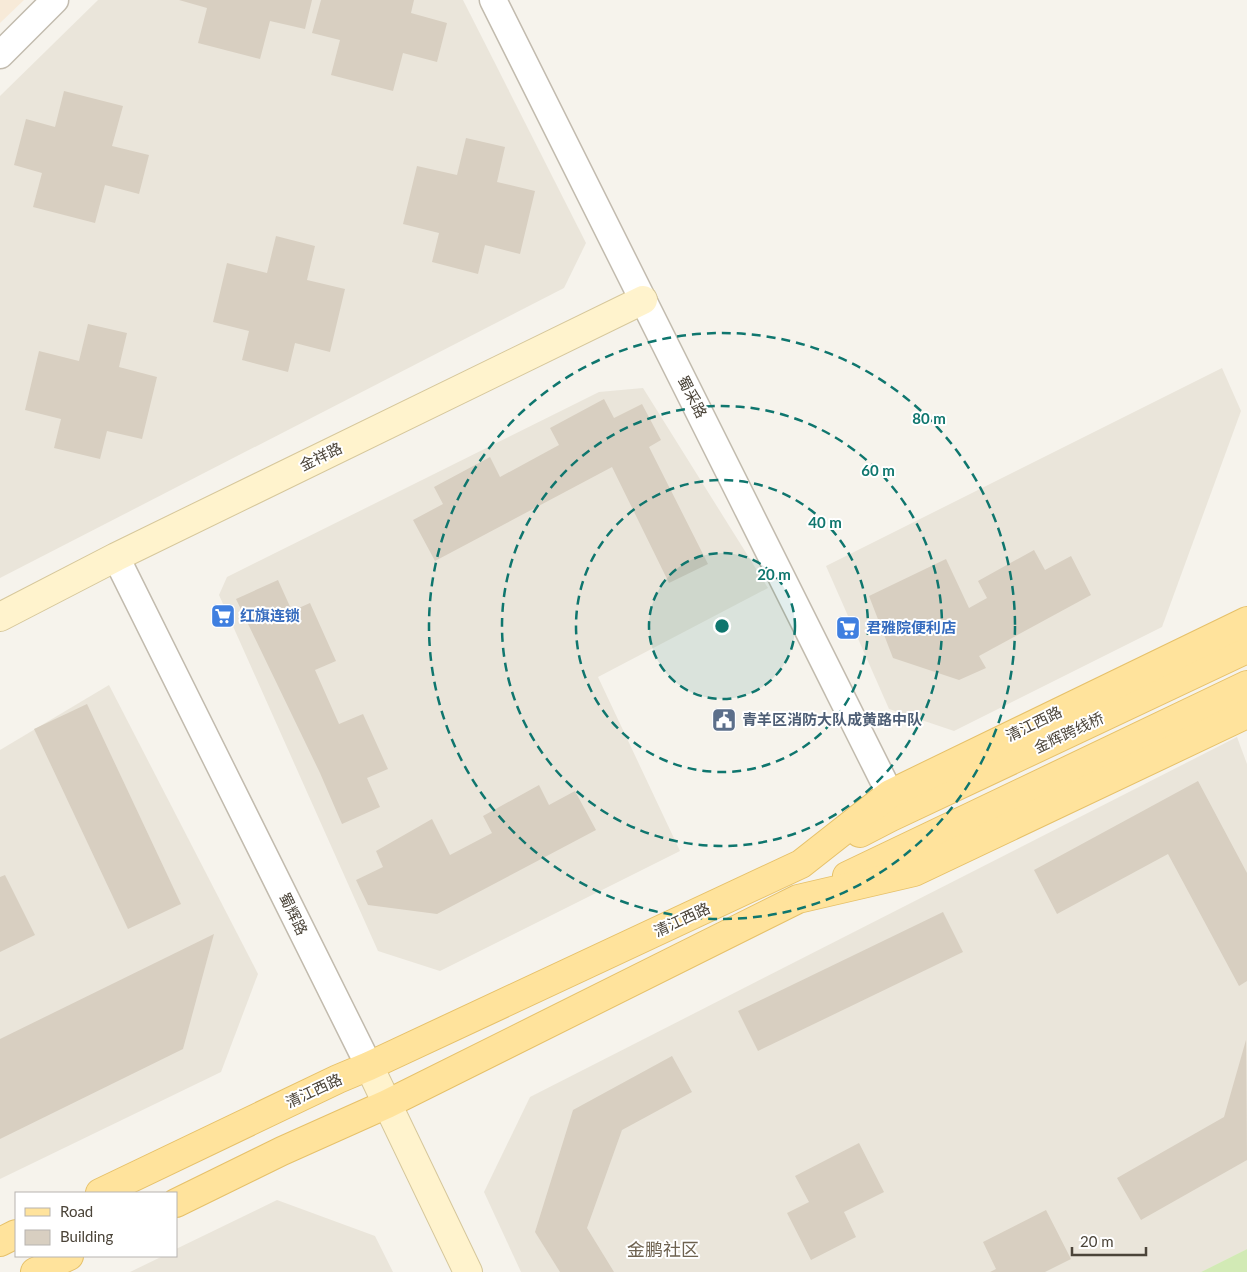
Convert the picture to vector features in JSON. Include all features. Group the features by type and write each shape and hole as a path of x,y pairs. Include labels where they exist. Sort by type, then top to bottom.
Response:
{"main road":[{"name":"清江西路","path":"102,1192 338,1079 801,864 891,805 1247,621"},
{"name":"金辉跨线桥","path":"891,805 1247,649"},
{"path":"178,1202 282,1151 386,1104 798,899 1247,685"},
{"path":"798,899 914,872 1247,714"},
{"path":"0,1242 15,1234"},
{"path":"35,1272 66,1257"}],"street":[{"path":"0,55 55,0"},
{"name":"蜀采路","path":"493,0 643,300 891,805"},
{"name":"金祥路","path":"0,617 116,557 643,300"},
{"name":"蜀辉路","path":"116,557 468,1272"}],"shaded area":[{"path":"0,0 24,0 0,23"},
{"path":"98,0 463,0 586,243 564,288 0,578 0,96"},
{"path":"1222,368 1241,411 1162,627 954,731 889,709 826,566"},
{"path":"643,388 768,588 598,677 680,851 440,971 378,951 219,595 227,577 599,392"},
{"path":"109,685 258,974 221,1072 0,1179 0,750"},
{"path":"1237,737 1247,764 1247,1249 1201,1272 521,1272 484,1192 530,1097"},
{"path":"277,1200 375,1236 393,1272 130,1272 161,1257 178,1257 178,1248"}],"green space":[{"path":"1247,1249 1247,1272 1201,1272"}],"building":[{"path":"179,0 312,0 305,29 270,21 260,59 198,43 207,8"},
{"path":"321,0 414,0 411,13 447,23 437,62 403,53 393,91 331,75 340,40 312,33"},
{"path":"64,91 123,106 112,146 149,155 139,194 105,185 95,223 33,207 42,173 14,165 26,119 55,127"},
{"path":"466,138 505,147 497,182 535,191 520,254 485,245 478,274 432,262 439,233 403,224 417,166 457,175"},
{"path":"276,236 315,246 307,280 345,289 330,352 295,343 288,372 242,360 249,331 213,322 227,263 267,273"},
{"path":"88,324 127,333 119,367 157,377 142,439 107,431 100,459 54,448 61,419 25,410 39,351 79,361"},
{"path":"604,399 614,418 642,404 661,440 649,447 708,564 669,583 612,467 435,561 413,520 443,504 434,487 490,457 500,477 559,445 550,428"},
{"path":"1034,550 1045,570 1071,556 1091,595 979,656 986,668 959,680 893,658 869,596 946,559 969,608 987,598 978,581"},
{"path":"278,580 292,611 310,603 336,661 315,670 339,724 363,714 388,769 367,778 380,807 342,824 320,773 236,599"},
{"path":"87,704 181,904 128,929 34,729"},
{"path":"1198,781 1247,873 1247,981 1239,986 1168,854 1057,914 1034,870"},
{"path":"539,785 549,805 575,791 596,830 437,914 368,905 356,880 383,867 376,851 432,819 450,855 492,833 483,816"},
{"path":"5,875 35,935 0,952 0,877"},
{"path":"943,912 963,952 758,1051 738,1011"},
{"path":"214,934 183,1049 0,1139 0,1039"},
{"path":"1246,1040 1247,1160 1141,1220 1117,1178 1224,1117"},
{"path":"672,1056 692,1092 622,1130 587,1228 614,1272 560,1272 535,1232 573,1110"},
{"path":"859,1143 884,1192 844,1212 856,1237 811,1260 787,1213 809,1202 795,1176"},
{"path":"1046,1210 1071,1259 1045,1272 990,1272 996,1269 983,1242"}],"place":[{"name":"红旗连锁","path":"223,616"},
{"name":"君雅院便利店","path":"848,628"},
{"name":"青羊区消防大队成黄路中队","path":"724,720"}],"district":[{"name":"金鹏社区","path":"663,1250"}]}
